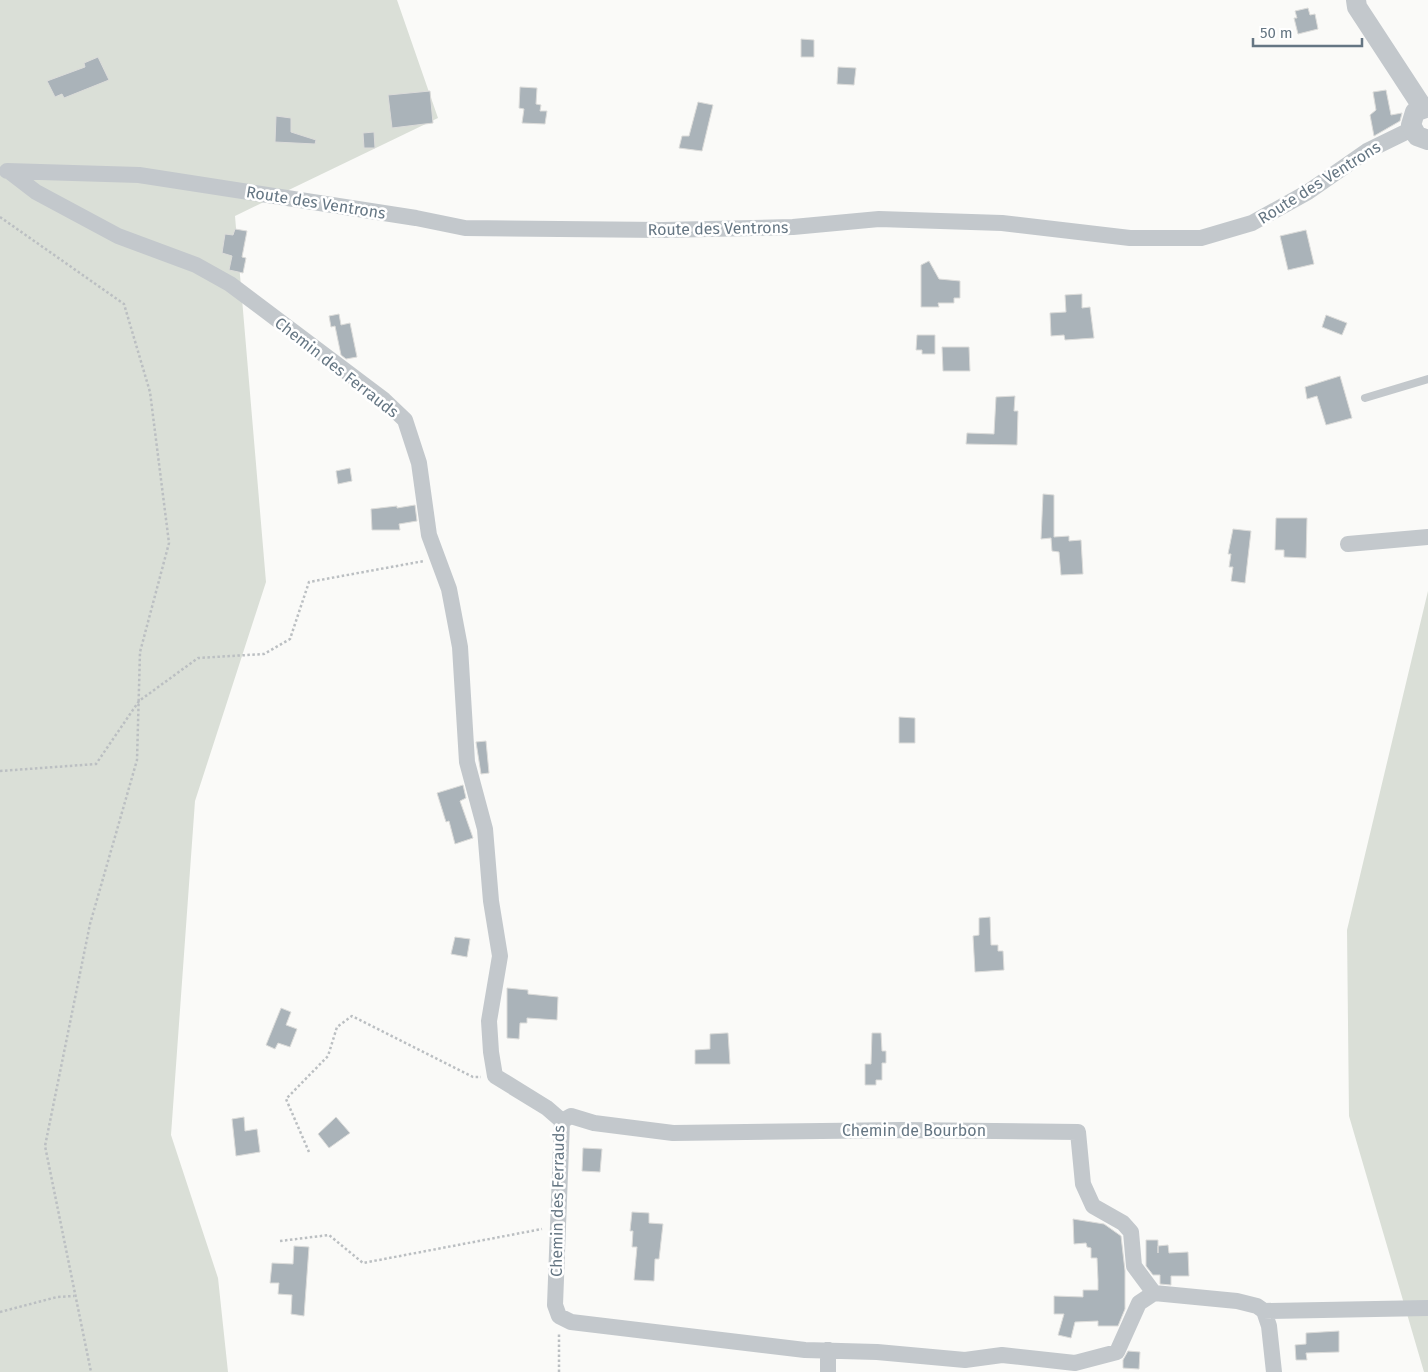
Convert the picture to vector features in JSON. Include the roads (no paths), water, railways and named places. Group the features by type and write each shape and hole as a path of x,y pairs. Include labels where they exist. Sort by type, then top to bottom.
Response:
{"street":[{"path":"1356,0 1357,7 1425,107 1415,112 1412,118 1420,134"},
{"name":"Route des Ventrons","path":"5,171 139,175 416,218 465,228 683,230 793,227 879,219 1002,223 1130,238 1201,238 1252,223 1308,192 1367,151 1420,134"},
{"name":"Chemin des Ferrauds","path":"5,171 36,192 118,236 196,265 230,284 384,400 404,420 419,463 429,535 449,589 460,647 467,762 486,830 491,901 500,956 489,1021 495,1076 547,1108 562,1121 555,1305 559,1316 571,1322 804,1350 828,1350"},
{"path":"1348,544 1428,537"},
{"name":"Chemin de Bourbon","path":"562,1121 571,1116 631,1129 673,1133 901,1130 1078,1132 1083,1184 1093,1206 1123,1223 1131,1232 1134,1266 1154,1293"},
{"path":"828,1372 828,1350 965,1360 1002,1355 1075,1363 1117,1352 1139,1303 1154,1293 1237,1301 1256,1306 1264,1311 1428,1308"},
{"path":"1264,1311 1269,1326 1274,1372"}],"lane":[{"path":"1365,398 1428,379"}]}
